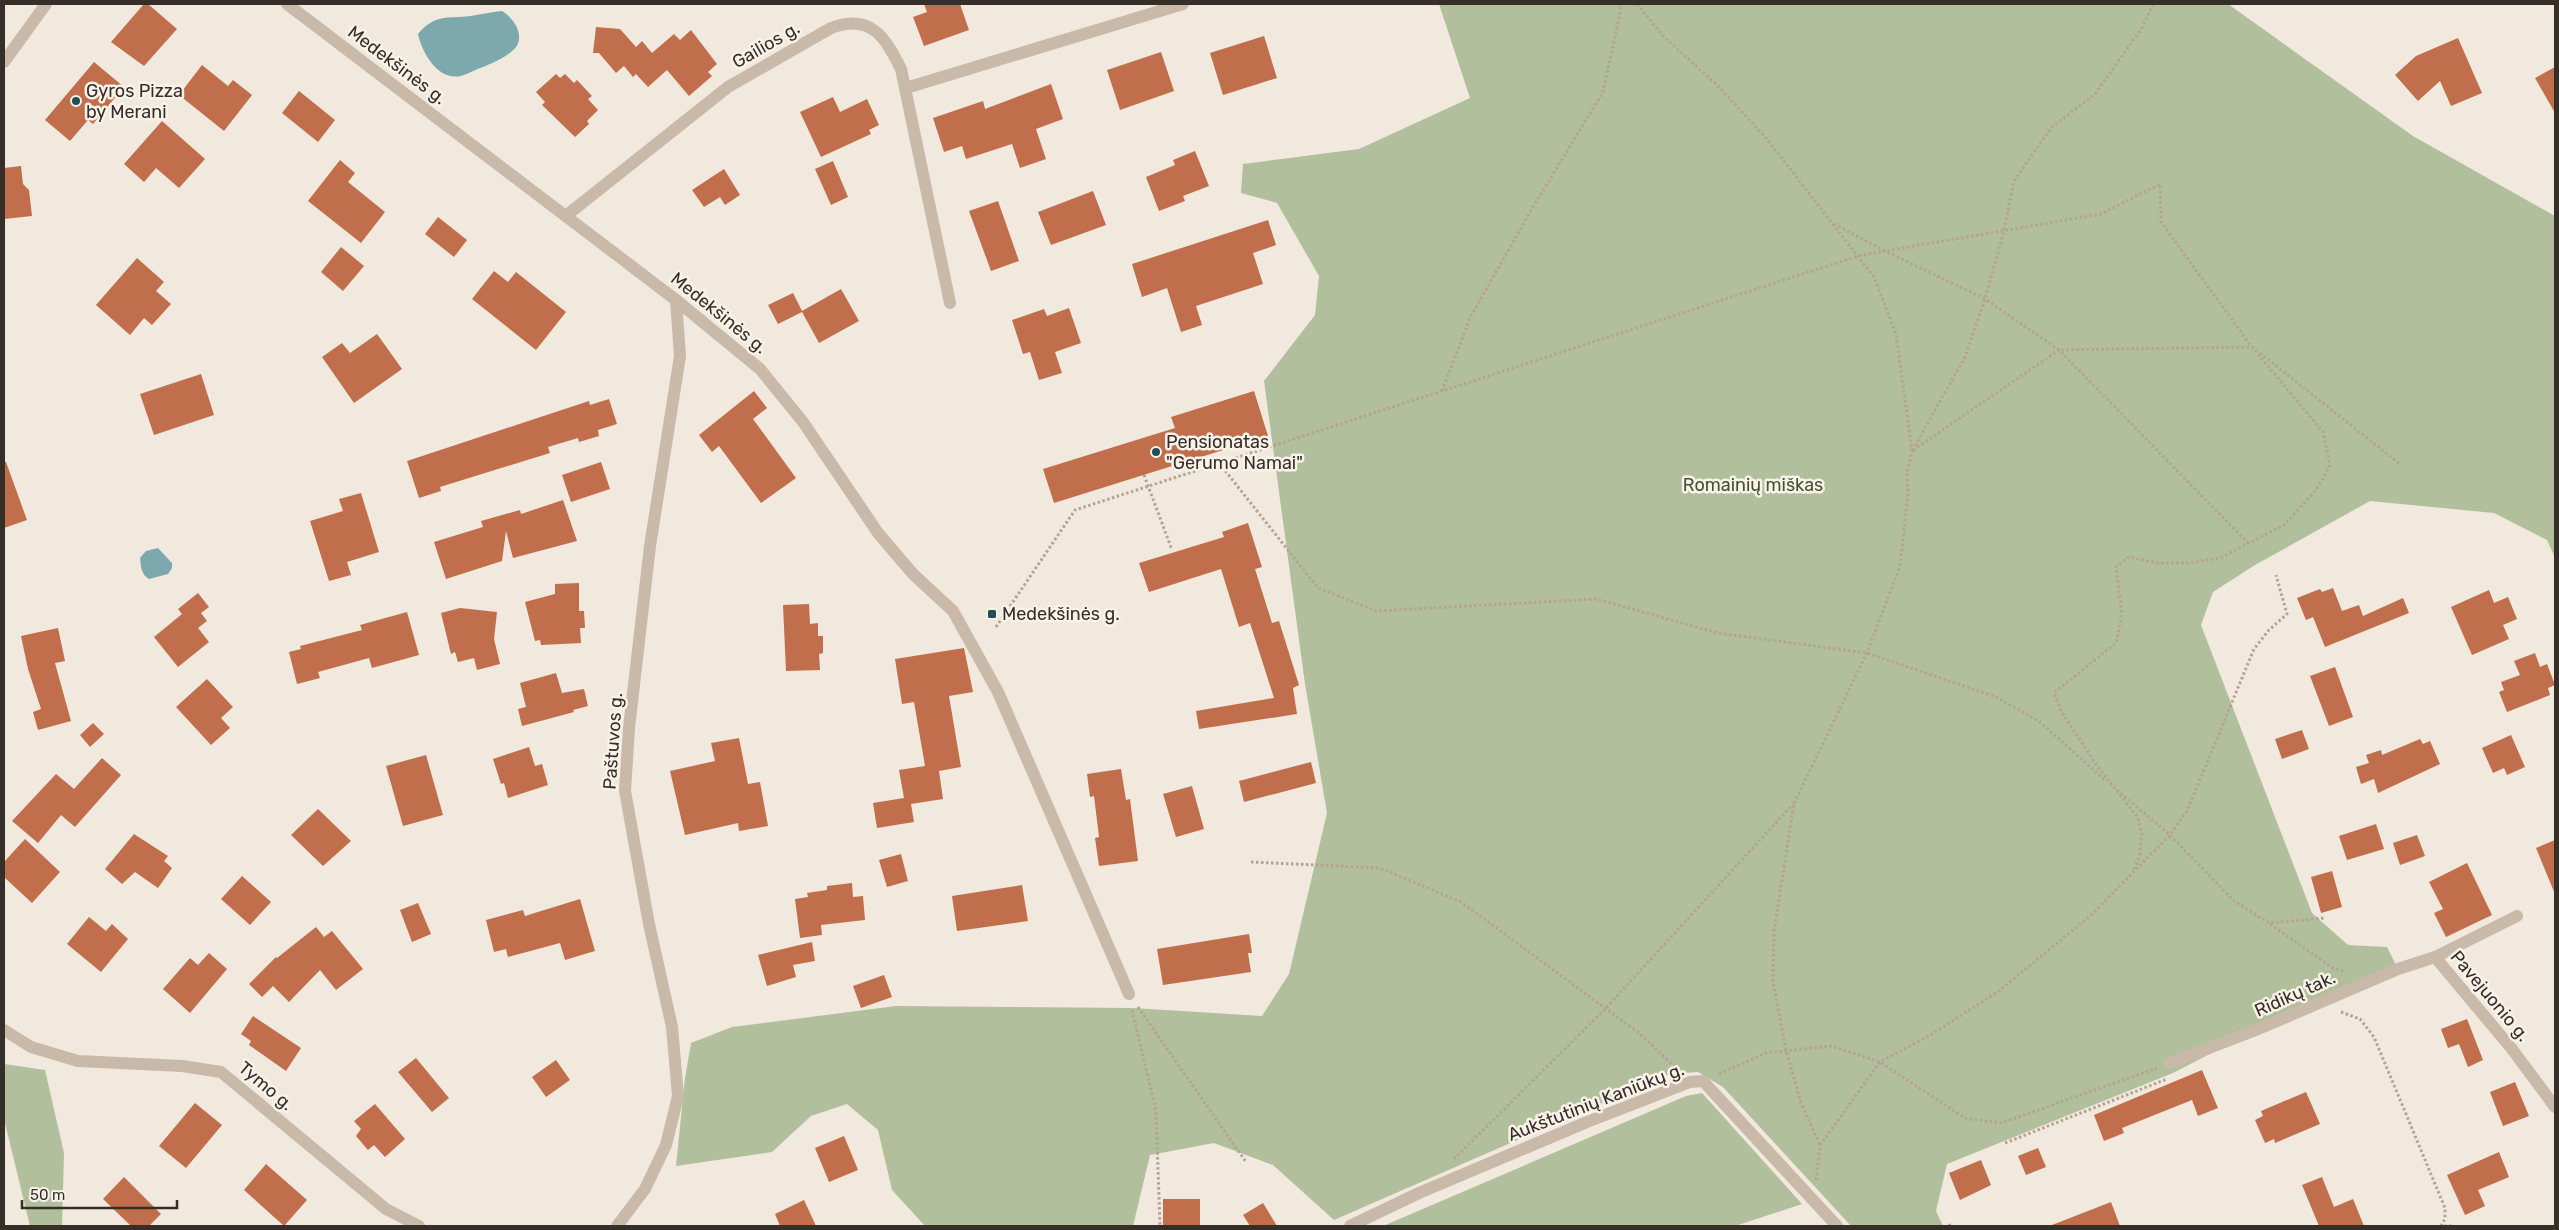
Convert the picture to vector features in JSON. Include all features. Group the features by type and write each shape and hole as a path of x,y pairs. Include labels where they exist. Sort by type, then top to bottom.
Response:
{"street":[{"path":"4,62 46,4"},
{"name":"Medekšinės g.","path":"287,4 567,215 676,300 760,369 803,422 878,533 913,574 953,611 998,692 1129,994"},
{"path":"906,88 1183,4"},
{"name":"Gailios g.","path":"567,215 728,87 831,28 848,22 867,25 882,35 902,69 950,303"},
{"name":"Paštuvos g.","path":"617,1226 646,1189 666,1145 678,1096 672,1027 647,914 625,791 629,728 650,546 680,356 676,300"},
{"name":"Pavejuonio g.","path":"2517,916 2435,957 2512,1049 2555,1107"},
{"name":"Ridikų tak.","path":"2170,1063 2256,1030 2371,980 2435,957"},
{"name":"Tymo g.","path":"4,1030 32,1047 78,1061 182,1066 221,1072 386,1209 419,1226"},
{"name":"Aukštutinių Kaniūkų g.","path":"1350,1226 1419,1193 1587,1122 1696,1082 1814,1200 1837,1226"}],"path":[{"path":"1442,391 1471,316 1533,207 1604,92 1622,4"},
{"path":"1637,4 1664,37 1717,85 1766,138 1874,277 1896,334 1912,451"},
{"path":"1447,1166 1606,1008 1794,804 1867,653 1900,566 1908,494 1907,474 1912,451 1965,357 1985,299 2004,231 2014,181 2051,128 2095,94 2142,28 2153,4"},
{"path":"996,627 1075,510 1858,256 2101,214 2160,184 2161,222 2252,347 2324,432 2330,465 2317,489 2284,525 2220,558 2187,563 2157,563 2130,557 2116,567 2122,614 2116,643 2054,693 2061,711 2110,784 2138,818 2142,834 2139,857 2133,872"},
{"path":"1832,222 1985,299 2059,350 2249,544"},
{"path":"1912,451 2059,350 2252,347 2401,464"},
{"path":"1219,463 1318,588 1376,611 1596,598 1718,633 1867,653 1996,697 2040,722 2170,835 2234,901 2269,923 2332,968 2371,980"},
{"path":"1144,475 1172,550"},
{"path":"1814,1200 1820,1145 1880,1062 1932,1034 1999,991 2091,915 2170,835 2187,811 2254,649 2269,630 2288,614 2276,576"},
{"path":"1794,804 1774,941 1773,981 1786,1050 1801,1102 1820,1145"},
{"path":"1251,862 1380,868 1461,902 1639,1033 1696,1082 1766,1053 1831,1046 1880,1062 1965,1118 2001,1123 2170,1063"},
{"path":"2269,923 2325,918"},
{"path":"1129,994 1246,1162"},
{"path":"1129,994 1156,1111 1160,1226"},
{"path":"2332,1015 2340,1012 2360,1019 2374,1037 2445,1208 2445,1219 2442,1226 2454,1226"},
{"path":"2005,1143 2171,1077"}],"green space":[{"name":"Romainių miškas","path":"1439,4 2228,4 2413,136 2555,216 2555,558 2547,540 2494,513 2370,501 2255,565 2213,592 2201,625 2312,913 2348,945 2387,947 2398,969 2256,1030 2173,1073 1947,1164 1936,1211 1943,1226 1851,1226 1723,1087 1698,1072 1669,1074 1334,1220 1273,1165 1214,1143 1150,1155 1133,1226 925,1226 892,1190 878,1130 847,1104 811,1116 772,1152 676,1166 685,1078 691,1043 732,1027 896,1006 1133,1008 1262,1016 1289,974 1327,813 1305,684 1264,381 1315,315 1319,276 1277,203 1241,193 1243,164 1359,149 1470,98"},
{"path":"4,1064 45,1070 64,1153 62,1226 30,1226 4,1119"},
{"path":"1702,1093 1802,1204 1735,1226 1383,1226 1686,1096"}],"water":[{"path":"502,11 514,22 519,37 516,47 505,56 461,76 445,74 438,70 427,57 418,34 431,23 443,18"},
{"path":"158,548 172,563 172,568 168,574 149,579 143,573 140,558 146,551"}],"building":[{"path":"144,4 148,4 177,29 144,66 111,42"},
{"path":"924,4 960,4 969,30 924,46 913,17 927,12"},
{"path":"596,27 620,29 636,47 642,41 652,53 674,34 680,40 691,30 717,64 708,72 712,76 689,96 667,70 648,87 636,74 633,77 624,66 616,73 599,53 593,53"},
{"path":"1264,36 1277,78 1223,95 1210,53"},
{"path":"2458,38 2482,93 2451,106 2440,81 2418,101 2395,75 2416,56"},
{"path":"1161,52 1174,91 1120,110 1107,70"},
{"path":"94,62 124,87 93,124 88,120 70,141 45,120"},
{"path":"202,65 228,86 233,80 252,95 224,131 179,95"},
{"path":"2555,67 2555,113 2535,78"},
{"path":"556,74 560,78 565,74 574,83 577,80 592,96 588,99 598,110 587,121 589,124 575,137 542,105 545,102 536,92"},
{"path":"1051,84 1063,119 1036,129 1046,159 1020,168 1012,144 966,159 962,146 944,152 933,118 983,101 985,109"},
{"path":"299,91 335,120 318,142 282,113"},
{"path":"833,97 840,112 867,99 879,125 869,130 871,134 821,157 800,112"},
{"path":"162,121 205,159 179,188 156,168 144,182 124,164"},
{"path":"1195,151 1209,186 1183,196 1185,201 1159,211 1146,177 1175,165 1173,160"},
{"path":"340,160 355,173 348,182 385,212 361,243 308,201"},
{"path":"833,161 848,197 831,205 815,169"},
{"path":"21,166 23,184 29,190 32,216 4,219 4,168"},
{"path":"724,169 740,195 725,205 720,197 704,207 692,190"},
{"path":"1093,191 1106,225 1051,245 1038,212"},
{"path":"998,201 1019,261 991,271 969,211"},
{"path":"438,217 467,240 454,257 425,234"},
{"path":"1268,220 1276,245 1253,253 1263,284 1196,306 1202,325 1181,332 1167,288 1142,297 1132,264"},
{"path":"341,247 364,266 343,291 321,272"},
{"path":"137,258 164,282 156,291 171,304 152,325 144,318 130,335 96,305"},
{"path":"494,271 508,282 516,272 566,312 536,350 472,299"},
{"path":"841,289 859,321 819,343 802,312 778,324 768,305 793,293 802,311"},
{"path":"1069,308 1081,343 1055,352 1062,373 1039,380 1030,352 1023,354 1012,320 1044,309 1047,316"},
{"path":"377,334 402,369 354,403 322,357 342,343 350,353"},
{"path":"201,374 214,415 154,435 140,394"},
{"path":"754,391 767,408 753,419 796,478 761,503 719,446 712,452 699,435"},
{"name":"Pensionatas \"Gerumo Namai\"","path":"1254,391 1268,436 1054,503 1043,469 1175,428 1171,417"},
{"path":"609,399 617,424 598,430 599,436 579,442 578,438 548,447 550,453 440,487 441,491 419,498 407,461 589,401 590,405"},
{"path":"4,462 6,462 27,520 4,528"},
{"path":"601,462 610,489 571,502 562,475"},
{"path":"361,493 379,552 347,562 351,575 329,581 310,521 343,511 339,499"},
{"path":"563,500 577,541 513,558 506,531 502,561 446,579 434,542 483,527 481,521 520,510 521,514"},
{"path":"1248,523 1262,567 1255,569 1272,623 1279,621 1299,685 1293,688 1297,714 1199,729 1196,711 1274,698 1250,623 1239,627 1221,569 1149,592 1139,563 1224,537 1222,532"},
{"path":"579,583 579,611 584,611 585,628 580,628 581,643 541,645 540,640 535,641 525,602 555,594 555,584"},
{"path":"2333,588 2342,611 2359,605 2363,616 2403,598 2409,613 2325,647 2313,617 2306,620 2297,598 2320,589 2322,592"},
{"path":"2489,590 2494,603 2508,597 2517,619 2503,625 2509,639 2472,655 2451,607"},
{"path":"198,593 209,607 201,613 207,621 198,628 209,642 178,667 154,637 182,614 178,609"},
{"path":"809,604 810,624 818,623 818,636 823,636 823,653 819,654 820,670 786,671 783,605"},
{"path":"460,608 497,612 494,639 500,664 477,670 474,658 458,662 455,652 451,654 441,613"},
{"path":"407,612 419,655 372,668 369,658 318,672 320,678 297,684 289,652 301,649 300,646 362,630 360,625"},
{"path":"58,628 65,661 55,663 71,721 38,730 33,712 41,709 28,669 21,636"},
{"path":"964,648 973,692 949,696 961,767 939,771 943,799 911,804 914,822 877,828 873,803 904,798 899,770 925,766 914,702 902,704 895,659"},
{"path":"2535,653 2540,667 2547,664 2555,685 2548,688 2550,695 2507,712 2499,692 2504,690 2501,682 2520,675 2514,661"},
{"path":"2335,667 2353,717 2329,726 2310,676"},
{"path":"556,673 562,693 584,689 588,706 573,710 574,712 522,726 518,709 526,707 520,683"},
{"path":"207,679 233,707 221,718 230,728 211,745 176,707"},
{"path":"93,723 104,734 90,747 80,735"},
{"path":"2302,730 2309,749 2282,759 2275,739"},
{"path":"2511,735 2525,767 2507,775 2504,768 2493,773 2482,748"},
{"path":"739,738 748,784 760,782 768,826 739,831 738,823 685,835 670,771 715,761 711,743"},
{"path":"2420,739 2423,744 2430,741 2440,764 2378,793 2374,779 2361,784 2356,767 2369,763 2366,755 2381,750 2382,755"},
{"path":"529,747 535,766 542,764 548,785 508,798 504,783 501,784 493,759"},
{"path":"426,755 443,815 403,826 386,766"},
{"path":"102,758 121,775 75,827 61,815 38,843 12,821 56,774 74,789"},
{"path":"1311,762 1316,783 1244,802 1239,781"},
{"path":"1121,769 1126,800 1130,799 1138,861 1099,866 1095,838 1099,837 1094,796 1090,797 1087,774"},
{"path":"1192,786 1204,829 1176,837 1163,794"},
{"path":"318,809 351,841 323,866 291,835"},
{"path":"2376,824 2384,849 2347,860 2339,836"},
{"path":"134,834 168,856 164,861 172,868 158,888 135,872 122,884 105,869"},
{"path":"2417,835 2425,856 2400,865 2393,843"},
{"path":"25,839 60,872 32,903 4,877 4,862"},
{"path":"2555,840 2555,894 2536,848"},
{"path":"901,854 908,881 887,887 879,860"},
{"path":"2467,863 2492,915 2446,937 2434,913 2443,909 2429,882"},
{"path":"2332,871 2342,907 2321,913 2311,877"},
{"path":"242,876 271,902 250,925 221,899"},
{"path":"852,883 853,897 863,896 865,920 821,925 822,935 800,938 795,899 808,897 807,893 827,890 827,886"},
{"path":"1022,885 1028,921 957,931 952,896"},
{"path":"580,899 595,951 565,960 560,943 508,957 506,949 494,952 486,920 523,910 525,916"},
{"path":"418,903 431,934 412,942 400,910"},
{"path":"89,917 106,931 112,924 128,939 101,972 67,944"},
{"path":"316,927 324,937 332,931 363,969 336,990 320,970 289,1002 273,986 262,997 249,984 276,957"},
{"path":"1249,934 1252,953 1248,953 1251,972 1163,985 1157,949"},
{"path":"812,942 815,961 793,965 796,977 767,986 758,955"},
{"path":"209,953 227,969 190,1013 163,989 190,958 198,965"},
{"path":"884,975 892,997 861,1008 853,986"},
{"path":"253,1016 301,1048 286,1071 249,1045 251,1041 241,1034"},
{"path":"2467,1019 2483,1060 2468,1067 2459,1044 2448,1048 2441,1029"},
{"path":"416,1058 449,1098 432,1112 398,1072"},
{"path":"556,1060 570,1080 546,1097 532,1077"},
{"path":"2202,1070 2218,1108 2198,1116 2192,1100 2122,1128 2124,1133 2104,1141 2094,1115"},
{"path":"2515,1082 2529,1116 2503,1126 2490,1092"},
{"path":"2306,1092 2320,1124 2275,1143 2274,1139 2265,1143 2255,1120 2263,1116 2261,1111"},
{"path":"195,1103 222,1125 186,1168 159,1146"},
{"path":"375,1104 405,1139 385,1157 374,1145 368,1150 356,1136 361,1129 354,1121"},
{"path":"844,1136 858,1170 829,1182 815,1148"},
{"path":"2038,1148 2046,1167 2026,1175 2018,1156"},
{"path":"2499,1152 2509,1177 2478,1190 2485,1206 2465,1215 2447,1175"},
{"path":"1981,1160 1991,1185 1960,1200 1949,1173"},
{"path":"266,1164 307,1200 284,1226 244,1190"},
{"path":"124,1177 161,1214 149,1226 131,1226 103,1199"},
{"path":"2322,1177 2334,1207 2353,1199 2364,1226 2319,1226 2302,1185"},
{"path":"1163,1199 1200,1199 1200,1226 1163,1226"},
{"path":"804,1200 816,1226 780,1226 775,1214"},
{"path":"2111,1202 2120,1226 2052,1226 2052,1225"},
{"path":"1263,1203 1277,1226 1250,1226 1243,1215"}],"place":[{"name":"Gyros Pizza by Merani","path":"76,101"},
{"name":"Pensionatas \"Gerumo Namai\"","path":"1156,452"},
{"name":"Medekšinės g.","path":"992,614"}]}
